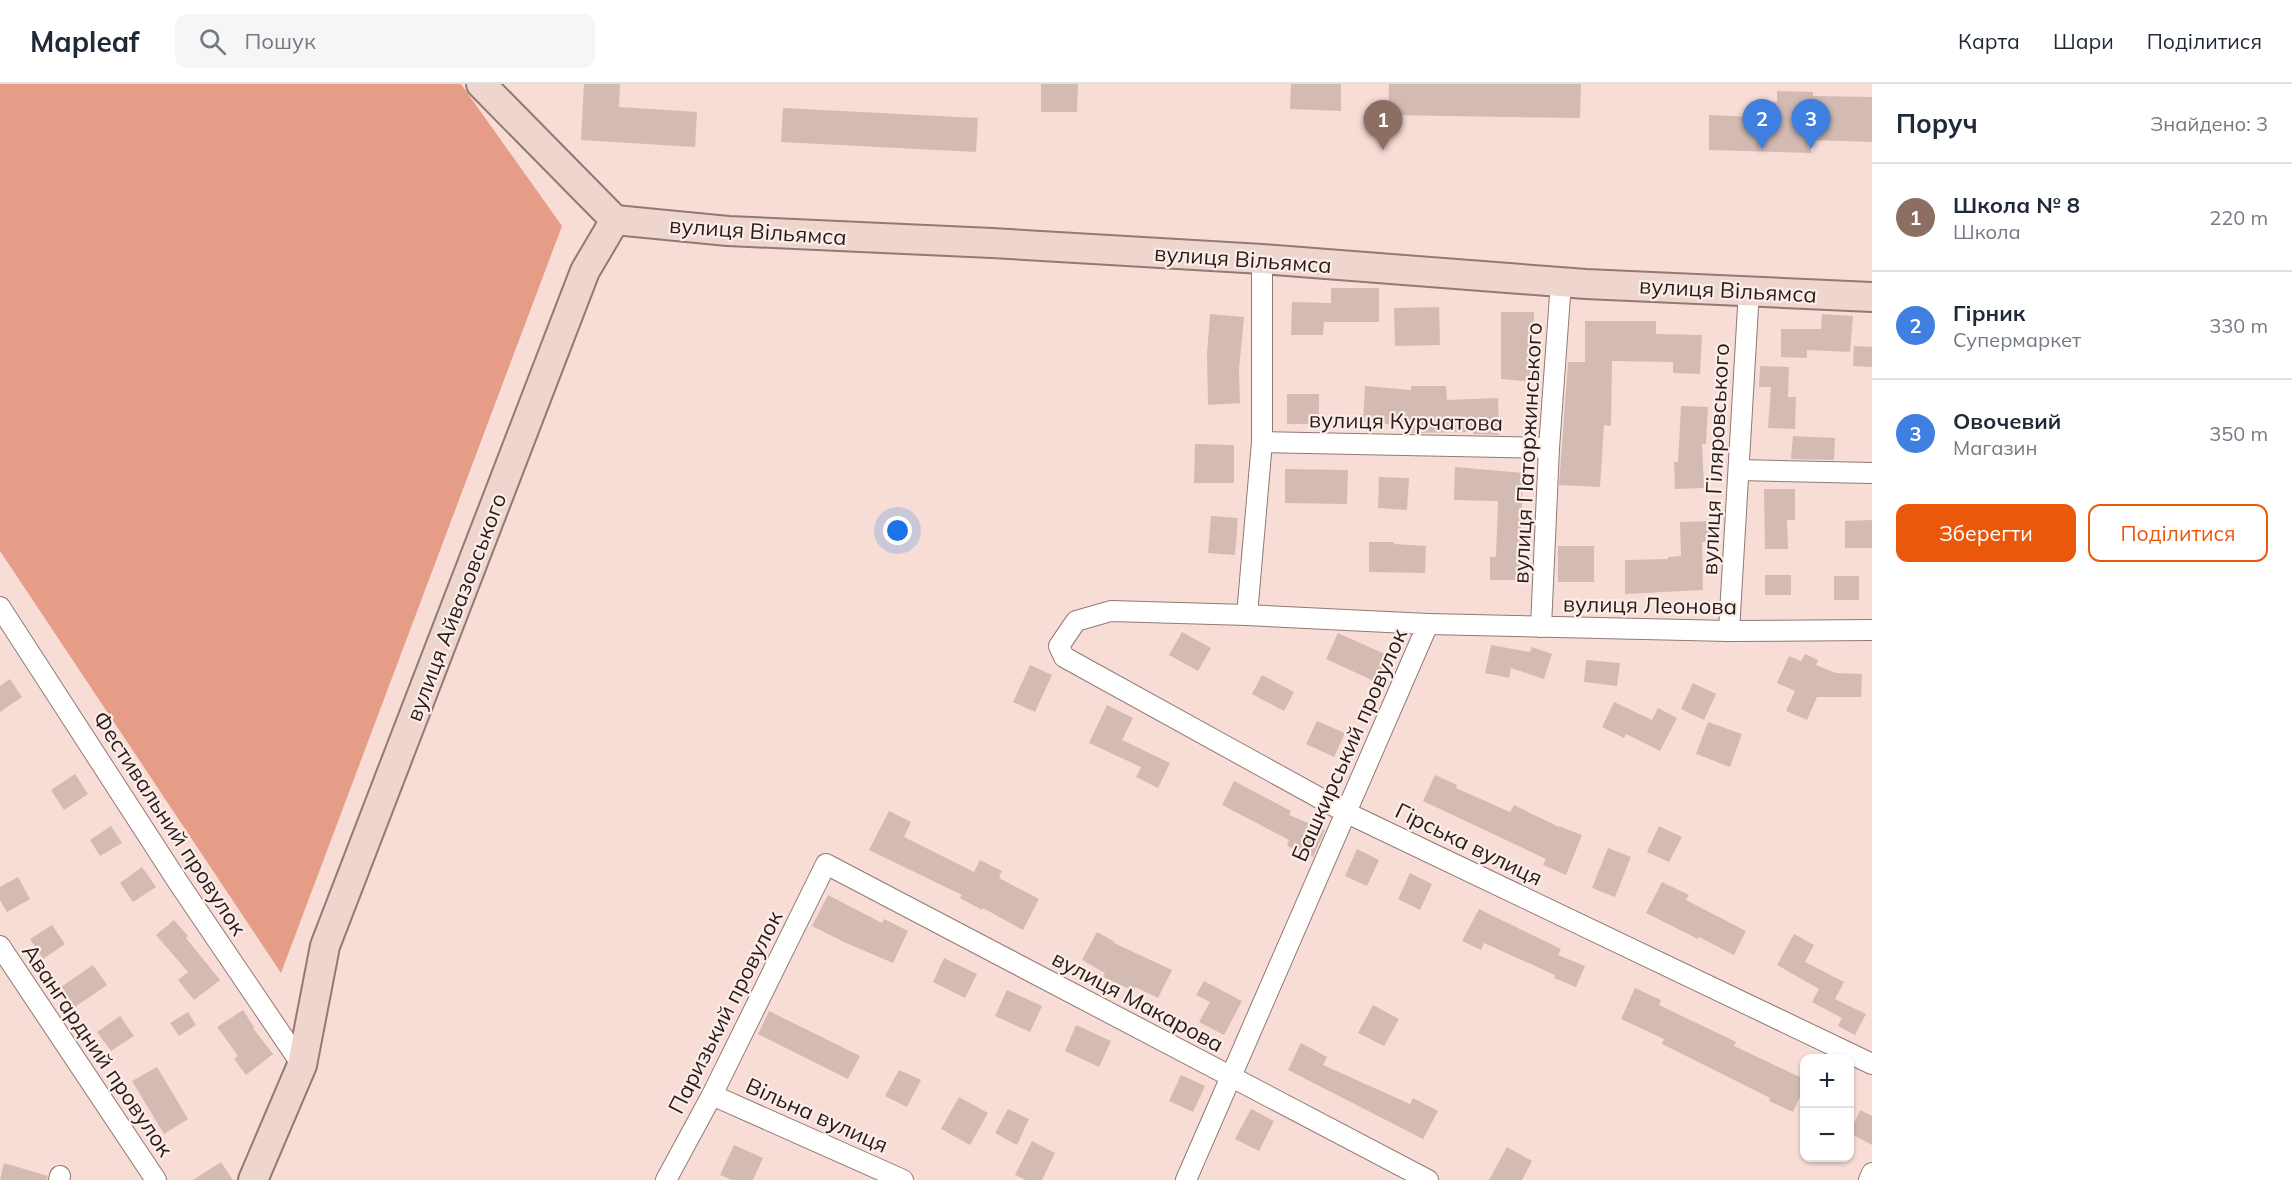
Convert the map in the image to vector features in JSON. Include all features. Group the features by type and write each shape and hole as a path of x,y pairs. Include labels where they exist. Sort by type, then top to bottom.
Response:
{"street":[{"path":"481,84 615,220"},
{"name":"вулиця Вільямса","path":"615,220 728,231 1262,259 1561,282 1872,297"},
{"name":"вулиця Айвазовського","path":"253,1180 302,1065 325,946 585,272 615,220"},
{"path":"1247,615 1262,442 1262,259"},
{"name":"вулиця Паторжинського","path":"1541,627 1549,448 1561,282"},
{"name":"вулиця Гіляровського","path":"1729,631 1749,290"},
{"name":"вулиця Курчатова","path":"1262,442 1549,448"},
{"path":"1739,470 1872,473"},
{"name":"Фестивальний провулок","path":"0,606 178,882 302,1065"},
{"name":"Башкирський провулок","path":"1059,646 1076,621 1111,611 1428,624 1186,1180"},
{"name":"вулиця Леонова","path":"1428,624 1729,631 1872,630"},
{"name":"Гірська вулиця","path":"1059,646 1064,657 1345,812 1872,1064"},
{"name":"вулиця Макарова","path":"826,864 1428,1180"},
{"name":"Паризький провулок","path":"666,1180 712,1095 826,864"},
{"name":"Авангардний провулок","path":"0,946 156,1180"},
{"name":"Вільна вулиця","path":"712,1095 903,1180"},
{"path":"1869,1180 1872,1173"}],"shaded area":[{"path":"0,84 461,84 562,226 281,973 0,551"}],"building":[{"path":"584,84 620,84 619,107 697,112 695,147 581,140"},
{"path":"1041,84 1078,84 1077,112 1041,112"},
{"path":"1291,84 1341,84 1341,111 1290,109"},
{"path":"1389,84 1581,84 1580,118 1388,115"},
{"path":"1777,91 1813,92 1813,96 1872,97 1872,142 1811,140 1811,153 1709,150 1709,115 1754,117 1754,101 1777,102"},
{"path":"783,108 978,118 976,152 781,142"},
{"path":"1331,288 1379,288 1379,322 1324,322 1323,335 1291,335 1292,302 1331,303"},
{"path":"1439,307 1440,345 1395,346 1394,308"},
{"path":"1501,312 1534,312 1534,358 1537,358 1535,382 1501,379"},
{"path":"1210,314 1244,317 1239,370 1240,403 1208,405 1207,353"},
{"path":"1822,314 1853,316 1850,352 1807,350 1807,358 1781,357 1781,329 1821,329"},
{"path":"1585,321 1656,321 1656,334 1702,335 1700,374 1673,373 1673,362 1612,361 1611,426 1604,425 1600,487 1559,485 1568,362 1585,362"},
{"path":"1854,346 1872,347 1872,367 1853,366"},
{"path":"1760,366 1789,367 1788,397 1796,397 1795,429 1768,428 1771,387 1759,387"},
{"path":"1365,386 1411,390 1411,386 1446,386 1447,400 1498,398 1499,435 1473,434 1473,432 1411,433 1411,426 1363,422"},
{"path":"1287,394 1319,394 1319,424 1287,424"},
{"path":"1681,406 1708,407 1706,444 1702,444 1704,488 1675,489 1674,462 1678,462"},
{"path":"1793,436 1835,438 1834,460 1791,459"},
{"path":"1195,444 1234,445 1234,483 1194,483"},
{"path":"1455,467 1523,473 1519,580 1490,580 1490,557 1496,557 1498,501 1454,500"},
{"path":"1285,469 1348,470 1347,504 1285,503"},
{"path":"1379,477 1409,478 1407,510 1378,508"},
{"path":"1764,489 1795,489 1795,520 1787,520 1788,549 1765,549"},
{"path":"1211,516 1238,518 1235,555 1208,553"},
{"path":"1872,520 1872,548 1845,548 1845,521"},
{"path":"1716,521 1717,542 1702,542 1703,590 1625,594 1625,560 1668,559 1668,557 1681,556 1680,522"},
{"path":"1369,542 1426,546 1425,573 1369,572"},
{"path":"1558,546 1594,546 1594,582 1558,582"},
{"path":"1765,575 1791,575 1791,595 1765,595"},
{"path":"1834,576 1859,576 1859,600 1834,600"},
{"path":"1182,632 1211,648 1198,671 1169,655"},
{"path":"1338,633 1389,656 1376,682 1326,659"},
{"path":"1491,645 1530,652 1532,647 1552,654 1544,679 1511,668 1509,678 1485,673"},
{"path":"1805,654 1818,660 1816,665 1836,673 1862,674 1861,697 1817,697 1807,720 1786,711 1795,691 1777,683 1789,656 1801,661"},
{"path":"1586,660 1620,663 1617,686 1584,682"},
{"path":"1030,665 1052,675 1035,712 1013,702"},
{"path":"1262,675 1294,692 1284,711 1252,694"},
{"path":"10,679 22,697 0,712 0,686"},
{"path":"1693,683 1716,694 1704,720 1681,709"},
{"path":"1614,702 1652,720 1658,708 1677,718 1660,751 1626,734 1624,738 1602,727"},
{"path":"1107,705 1133,718 1122,740 1170,763 1158,788 1136,777 1141,767 1089,743"},
{"path":"1317,721 1345,733 1334,757 1306,744"},
{"path":"1708,722 1742,734 1730,767 1696,754"},
{"path":"75,774 88,794 64,810 51,790"},
{"path":"1435,775 1457,785 1456,788 1510,812 1514,805 1559,827 1582,835 1566,875 1543,865 1546,859 1423,801"},
{"path":"1234,781 1291,811 1289,815 1325,830 1313,857 1287,846 1289,840 1222,805"},
{"path":"889,811 911,822 904,837 974,872 980,860 1002,871 999,878 1039,899 1023,930 960,898 962,895 869,850"},
{"path":"111,826 122,843 100,856 90,840"},
{"path":"1659,826 1682,837 1669,862 1647,852"},
{"path":"1608,848 1631,857 1615,897 1592,888"},
{"path":"1357,849 1379,860 1367,886 1345,876"},
{"path":"142,867 156,887 133,902 120,883"},
{"path":"1410,873 1432,884 1420,910 1398,899"},
{"path":"18,877 30,899 7,912 0,900 0,887"},
{"path":"1662,882 1689,895 1686,900 1746,931 1734,955 1646,913"},
{"path":"828,895 882,923 884,919 908,931 893,963 812,926"},
{"path":"1479,909 1561,949 1558,955 1585,966 1576,987 1484,943 1481,950 1462,941"},
{"path":"174,920 220,980 194,1000 178,980 188,972 156,935"},
{"path":"52,925 65,944 43,959 30,939"},
{"path":"1097,932 1114,943 1172,970 1158,998 1135,987 1134,991 1103,977 1105,973 1082,960"},
{"path":"1794,934 1814,945 1805,962 1844,982 1835,999 1866,1014 1855,1035 1838,1026 1842,1018 1812,1002 1819,989 1777,965"},
{"path":"944,958 977,974 965,998 933,982"},
{"path":"93,965 107,985 75,1007 61,987"},
{"path":"1204,981 1242,1001 1224,1035 1199,1022 1210,1002 1196,995"},
{"path":"1635,988 1661,1000 1659,1005 1736,1042 1734,1046 1800,1077 1800,1097 1793,1112 1769,1101 1770,1098 1662,1044 1664,1039 1621,1019"},
{"path":"1007,990 1042,1006 1030,1032 995,1016"},
{"path":"1373,1005 1399,1019 1384,1046 1358,1033"},
{"path":"243,1010 253,1028 273,1054 246,1075 234,1059 238,1056 217,1027"},
{"path":"769,1011 860,1056 848,1079 758,1034"},
{"path":"188,1012 196,1025 179,1036 170,1023"},
{"path":"120,1016 134,1036 111,1051 97,1032"},
{"path":"1076,1025 1111,1041 1099,1067 1065,1051"},
{"path":"1301,1043 1327,1057 1323,1065 1410,1104 1413,1098 1438,1111 1423,1139 1288,1070"},
{"path":"157,1067 188,1119 164,1134 132,1081"},
{"path":"899,1070 921,1080 907,1107 885,1096"},
{"path":"1181,1075 1205,1086 1193,1112 1169,1101"},
{"path":"959,1097 988,1113 970,1145 941,1129"},
{"path":"1008,1109 1029,1119 1017,1145 995,1133"},
{"path":"1251,1109 1274,1121 1259,1151 1235,1139"},
{"path":"1860,1110 1872,1116 1872,1145 1854,1135 1854,1124"},
{"path":"1032,1141 1055,1153 1042,1180 1026,1180 1015,1175"},
{"path":"734,1145 763,1158 753,1180 732,1180 720,1175"},
{"path":"1507,1147 1532,1161 1522,1180 1489,1180"},
{"path":"221,1162 233,1180 193,1180"},
{"path":"4,1163 48,1176 47,1180 0,1180"}],"place":[{"name":"Гірник","path":"1762,149"},
{"name":"Овочевий","path":"1811,149"},
{"name":"Школа № 8","path":"1383,150"}]}
